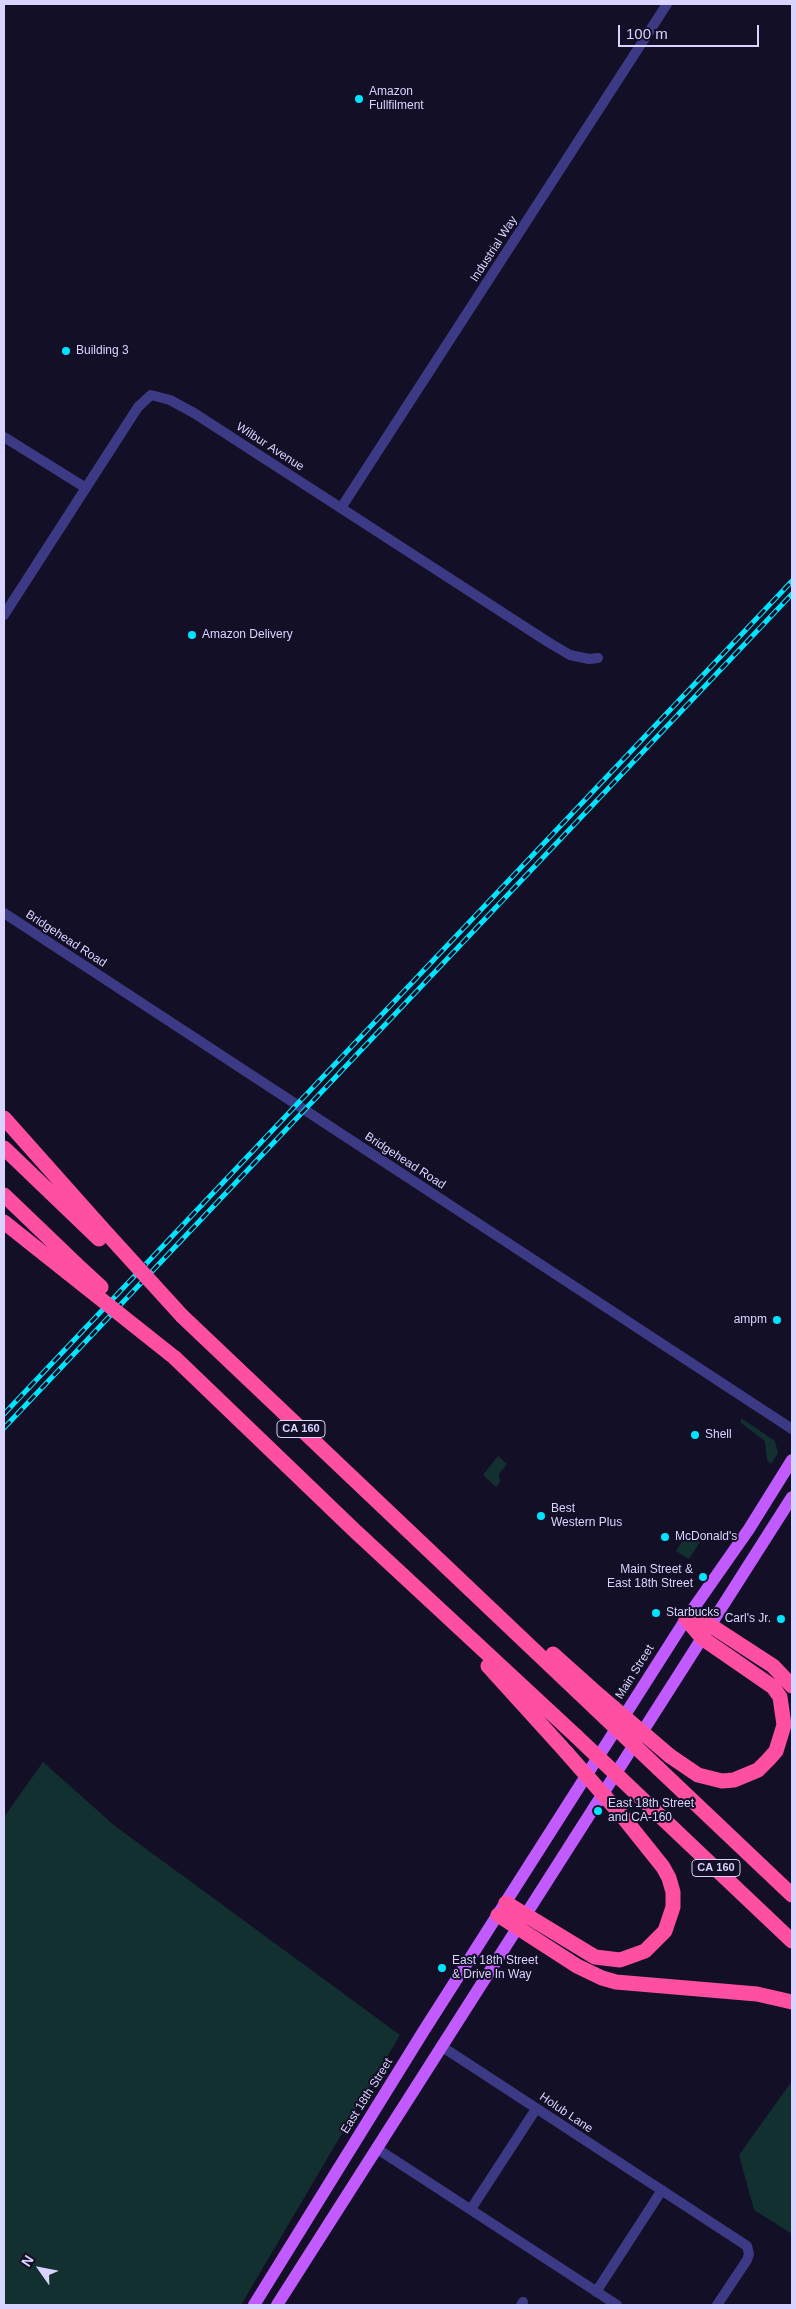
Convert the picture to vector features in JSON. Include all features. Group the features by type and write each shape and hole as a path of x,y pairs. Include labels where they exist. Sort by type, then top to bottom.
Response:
{"highway":[{"path":"4,1118 100,1233"},
{"path":"4,1148 100,1233"},
{"name":"CA 160","path":"4,1195 72,1268 175,1358 354,1530 576,1736 792,1941"},
{"path":"4,1222 72,1268"},
{"name":"CA 160","path":"100,1233 182,1316 420,1542 598,1702 658,1768 792,1895"},
{"path":"354,1530 369,1552 477,1654 623,1817 654,1854 669,1878 673,1907 665,1931 655,1942 645,1951 620,1960 595,1957 526,1914 502,1909"},
{"path":"686,1619 706,1632 773,1666 792,1686"},
{"path":"598,1702 698,1775 722,1781 734,1780 758,1770 776,1751 781,1739 784,1711 780,1698 773,1687 706,1632"},
{"path":"502,1909 517,1927 577,1966 602,1978 616,1982 757,1994 792,2002"}],"main road":[{"name":"Main Street","path":"502,1909 686,1619 749,1528 792,1460"},
{"path":"277,2305 792,1497"},
{"name":"East 18th Street","path":"254,2305 502,1909"}],"street":[{"name":"Industrial Way","path":"341,508 667,4"},
{"name":"Wilbur Avenue","path":"4,615 138,407 151,395 170,400 194,413 570,655 589,660 598,658"},
{"path":"4,437 86,488"},
{"name":"Bridgehead Road","path":"4,913 792,1429"},
{"name":"Holub Lane","path":"441,2046 747,2246 749,2254 747,2260 717,2305"},
{"path":"471,2209 536,2108"},
{"path":"376,2148 617,2305"},
{"path":"596,2292 662,2190"}],"green space":[{"path":"741,1418 775,1441 778,1453 771,1464 767,1460 765,1441 741,1423"},
{"path":"498,1456 507,1464 499,1474 500,1482 496,1487 483,1475"},
{"path":"687,1534 700,1542 689,1559 676,1551"},
{"path":"43,1762 115,1826 400,2035 241,2305 4,2305 4,1817"},
{"path":"792,2081 792,2234 754,2210 739,2155"}],"railway":[{"path":"4,1414 792,581"},
{"path":"4,1428 792,594"}],"place":[{"name":"Amazon Fullfilment","path":"359,99"},
{"name":"Building 3","path":"66,351"},
{"name":"Amazon Delivery","path":"192,635"},
{"name":"ampm","path":"777,1320"},
{"name":"Shell","path":"695,1435"},
{"name":"Best Western Plus","path":"541,1516"},
{"name":"McDonald's","path":"665,1537"},
{"name":"Main Street & East 18th Street","path":"703,1577"},
{"name":"Starbucks","path":"656,1613"},
{"name":"Carl's Jr.","path":"781,1619"},
{"name":"East 18th Street and CA-160","path":"598,1811"},
{"name":"East 18th Street & Drive In Way","path":"442,1968"}]}
